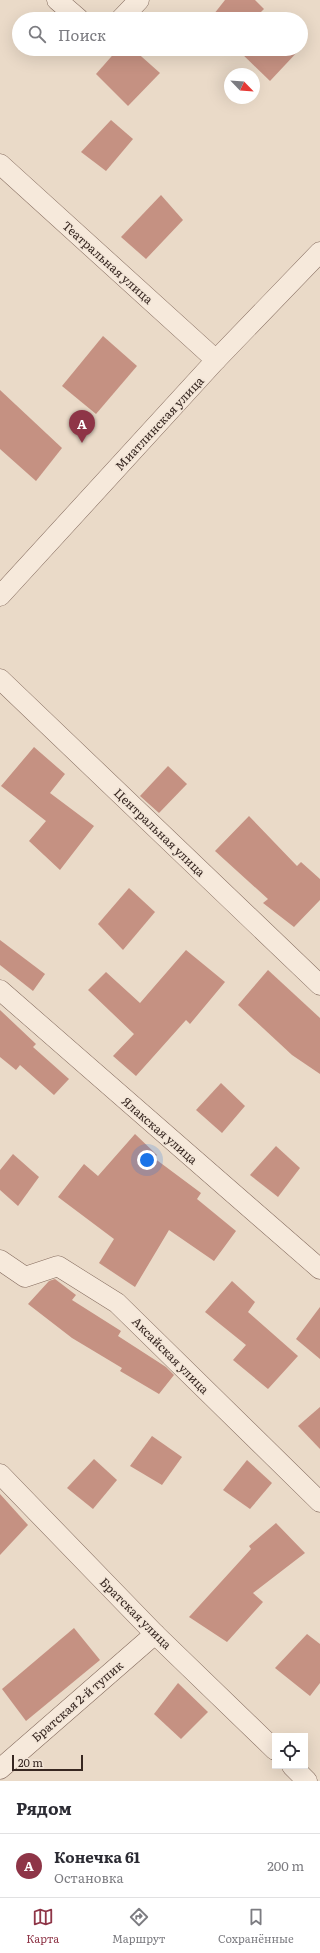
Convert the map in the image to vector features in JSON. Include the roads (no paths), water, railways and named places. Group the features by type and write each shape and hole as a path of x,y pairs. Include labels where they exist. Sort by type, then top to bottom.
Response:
{"street":[{"path":"57,0 71,12"},
{"path":"128,12 139,0"},
{"name":"Театральная улица","path":"0,164 216,360"},
{"name":"Миатлинская улица","path":"0,596 216,360 320,252"},
{"name":"Центральная улица","path":"0,679 320,985"},
{"name":"Ялакская улица","path":"0,990 320,1269"},
{"name":"Аксайская улица","path":"0,1260 26,1277 58,1266 117,1303 320,1502"},
{"name":"Братская улица","path":"0,1474 155,1634 272,1747"},
{"name":"Братская 2-й тупик","path":"0,1769 155,1634"},
{"path":"295,1769 308,1781"}],"place":[{"name":"Конечка 61","path":"82,443"}]}
